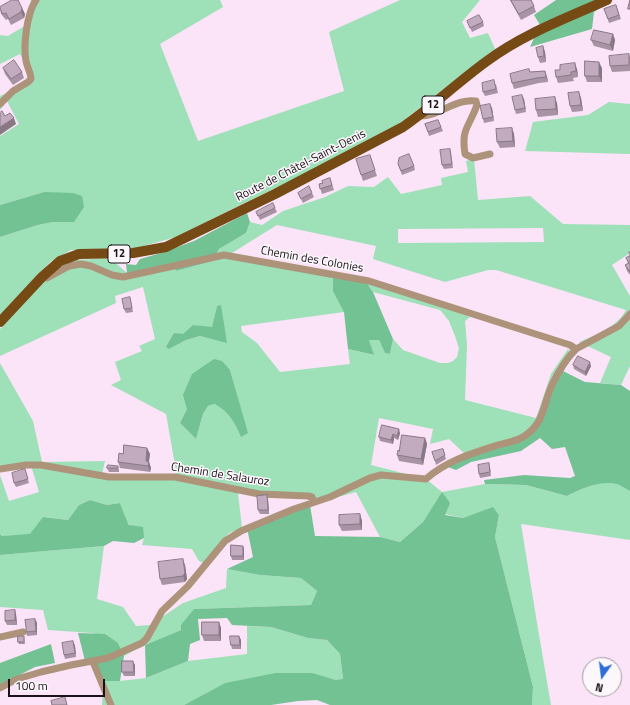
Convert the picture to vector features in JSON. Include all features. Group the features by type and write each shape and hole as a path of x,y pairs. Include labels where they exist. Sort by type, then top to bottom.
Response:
{"main road":[{"name":"Route de Châtel-Saint-Denis","path":"0,322 42,277 60,261 79,254 133,253 166,247 349,156 403,127 419,116 487,60 509,46 607,0"}],"street":[{"path":"0,104 13,91 31,79 25,52 29,14 36,0"},
{"path":"419,116 427,117 454,104 471,100 476,101 477,105 464,131 463,140 466,154 473,158 490,154"},
{"name":"Chemin des Colonies","path":"42,277 47,278 70,266 81,264 92,266 112,276 123,277 224,255 369,281 570,345 576,349"},
{"path":"0,688 17,679 71,665 108,658 137,646 145,640 162,611 188,586 225,541 234,534 330,497 370,478 381,475 426,478 436,470 466,456 524,437 535,428 541,418 551,387 576,349 619,326 630,314"},
{"name":"Chemin de Salauroz","path":"0,469 34,464 109,477 175,477 259,494 308,496 312,497 314,502"},
{"path":"0,637 23,632"},
{"path":"93,662 111,705"}],"green space":[{"path":"31,0 220,0 223,7 160,44 198,141 344,91 329,32 400,0 480,0 462,22 470,38 488,33 495,49 399,124 317,168 176,237 129,250 71,250 51,261 0,317 0,237 38,225 53,222 74,222 44,192 0,205 0,136 19,124 7,101 0,110 0,96 34,80 20,54 0,64 0,35 8,36 26,25"},
{"path":"556,0 613,0 594,12 592,29 530,47 540,25 534,15"},
{"path":"609,102 630,104 630,154 525,151 533,122 588,115"},
{"path":"474,159 478,200 530,196 563,224 630,225 630,253 612,265 630,296 630,366 621,385 600,383 611,357 579,342 612,326 626,310 496,270 488,270 445,282 373,259 376,246 277,225 232,253 373,279 470,317 465,321 467,345 465,400 536,418 551,374 568,349 572,354 541,417 524,437 466,455 449,439 430,444 433,429 379,418 371,465 426,479 442,492 485,484 526,485 567,496 578,490 604,483 622,486 630,491 630,540 521,524 551,705 532,705 533,687 495,537 499,515 493,508 463,518 445,514 442,493 423,522 400,542 380,537 356,492 310,505 310,499 256,496 238,493 242,528 229,533 203,563 199,561 192,549 142,545 144,538 129,523 124,515 120,503 107,505 90,500 79,505 68,520 43,517 30,535 2,536 0,534 0,475 9,501 39,492 30,462 0,465 0,363 33,421 42,462 105,461 102,474 177,476 166,414 111,385 121,380 115,362 142,351 139,346 155,339 143,287 115,296 116,303 0,356 0,329 57,267 76,260 110,258 127,273 173,263 176,271 213,261 219,249 246,233 250,222 262,225 283,211 325,197 348,186 374,187 388,177 401,194 442,185 441,178 468,172 466,161","holes":["543,228 544,242 398,243 398,229","366,282 373,292 440,310 449,321 455,336 459,348 457,357 448,363 440,363 403,350 393,339 390,354 385,353 379,340 369,340 373,355 348,349 350,364 280,372 257,343 242,332 241,326 344,312","217,306 227,342 200,336 186,340 169,349 174,333 183,335 193,325 212,328","230,370 247,433 241,436 231,418 216,404 208,406 203,414 196,439 180,423 187,409"]},
{"path":"44,192 73,193 82,196 84,207 74,222 53,222 38,225 0,237 0,205"},
{"path":"247,213 250,222 246,233 219,249 213,261 176,271 173,263 127,273 126,264 136,265 140,259 194,241"},
{"path":"333,277 366,282 373,292 393,339 390,354 385,353 379,340 369,340 374,355 348,349 344,312 333,291"},
{"path":"221,305 227,343 200,336 186,340 169,349 166,347 174,333 183,334 193,325 212,327 217,306"},
{"path":"214,359 222,361 230,370 248,433 241,437 231,418 215,404 208,406 203,414 196,439 180,423 187,409 183,395 192,374"},
{"path":"561,370 585,382 621,385 630,391 630,491 622,486 604,483 584,488 567,496 526,485 485,484 484,480 524,475 570,478 575,476 565,447 552,449 540,438 521,451 471,462 456,470 445,466 524,437 535,428"},
{"path":"442,492 450,503 445,515 463,518 493,507 499,515 495,537 533,687 532,705 330,705 317,700 271,705 184,705 225,683 276,673 312,673 336,680 343,679 340,654 327,640 308,638 271,627 232,625 227,618 198,619 200,640 190,644 188,661 146,678 145,645 181,630 181,625 194,609 311,605 317,591 301,578 260,575 227,569 253,557 247,528 310,505 315,536 380,537 400,542 423,522"},
{"path":"90,500 107,505 120,503 129,525 143,527 144,538 134,543 113,541 104,546 0,555 0,534 2,536 30,534 43,517 68,520 79,505"},
{"path":"104,546 97,599 123,607 136,626 150,625 183,603 226,588 227,569 260,575 301,578 317,591 311,605 194,609 181,630 145,645 124,656 118,643 92,633 48,630 43,610 0,607 0,555"},
{"path":"247,626 271,627 308,638 327,640 340,654 343,680 336,680 312,674 225,683 184,705 102,705 103,681 146,678 188,661 247,654"},
{"path":"78,633 105,634 118,643 124,656 120,681 103,681 97,666 85,661"},
{"path":"51,644 55,663 35,667 0,685 0,663"}],"building":[{"path":"12,0 18,0 22,8 21,12 9,19 6,13 3,14 0,7"},
{"path":"511,0 531,0 534,6 519,14"},
{"path":"616,5 619,15 608,19 604,9"},
{"path":"479,15 483,22 470,28 467,21"},
{"path":"594,30 613,34 610,45 591,40"},
{"path":"543,46 544,56 538,57 536,48"},
{"path":"629,54 629,65 610,66 609,56"},
{"path":"14,60 22,72 11,79 3,68"},
{"path":"585,61 599,62 599,76 585,76"},
{"path":"575,63 576,71 571,72 571,75 556,77 555,70 560,70 560,65"},
{"path":"529,69 530,72 545,71 546,77 512,83 510,74"},
{"path":"494,80 496,89 483,92 482,83"},
{"path":"579,92 581,105 570,106 568,93"},
{"path":"522,95 525,108 515,110 512,97"},
{"path":"555,97 556,109 536,110 535,99"},
{"path":"490,104 493,117 483,119 480,106"},
{"path":"2,111 5,116 10,113 14,118 0,127 0,113"},
{"path":"438,120 441,127 428,132 425,124"},
{"path":"512,128 513,141 497,142 496,129"},
{"path":"450,149 452,164 442,165 440,150"},
{"path":"409,154 414,166 401,171 398,164 399,158"},
{"path":"370,155 375,170 361,175 356,159"},
{"path":"330,178 332,185 320,189 319,184"},
{"path":"309,186 312,193 301,199 298,193"},
{"path":"273,203 275,208 258,216 256,212"},
{"path":"630,256 630,272 625,265 629,263 626,258"},
{"path":"130,297 132,308 124,309 122,299"},
{"path":"578,356 590,362 585,372 573,365"},
{"path":"382,425 399,429 397,436 393,434 391,440 379,437"},
{"path":"402,435 425,438 421,459 397,455"},
{"path":"124,445 147,448 146,461 149,462 148,466 118,462 119,453 123,454"},
{"path":"443,449 445,455 435,461 432,452"},
{"path":"489,463 490,472 479,474 478,465"},
{"path":"108,465 118,466 118,468 107,468"},
{"path":"25,469 28,479 14,483 12,473"},
{"path":"267,495 268,510 258,510 257,496"},
{"path":"360,514 360,524 339,525 339,515"},
{"path":"231,545 243,546 243,556 231,556"},
{"path":"183,559 185,573 183,576 160,579 158,562"},
{"path":"15,610 15,620 5,621 5,611"},
{"path":"35,619 36,631 26,632 25,620"},
{"path":"202,622 219,622 219,635 202,635"},
{"path":"18,636 24,636 24,642 18,642"},
{"path":"230,636 239,636 240,645 231,645"},
{"path":"73,641 75,653 64,655 62,643"},
{"path":"122,661 133,661 134,672 122,672"},
{"path":"65,697 67,705 52,705 51,701"}]}
